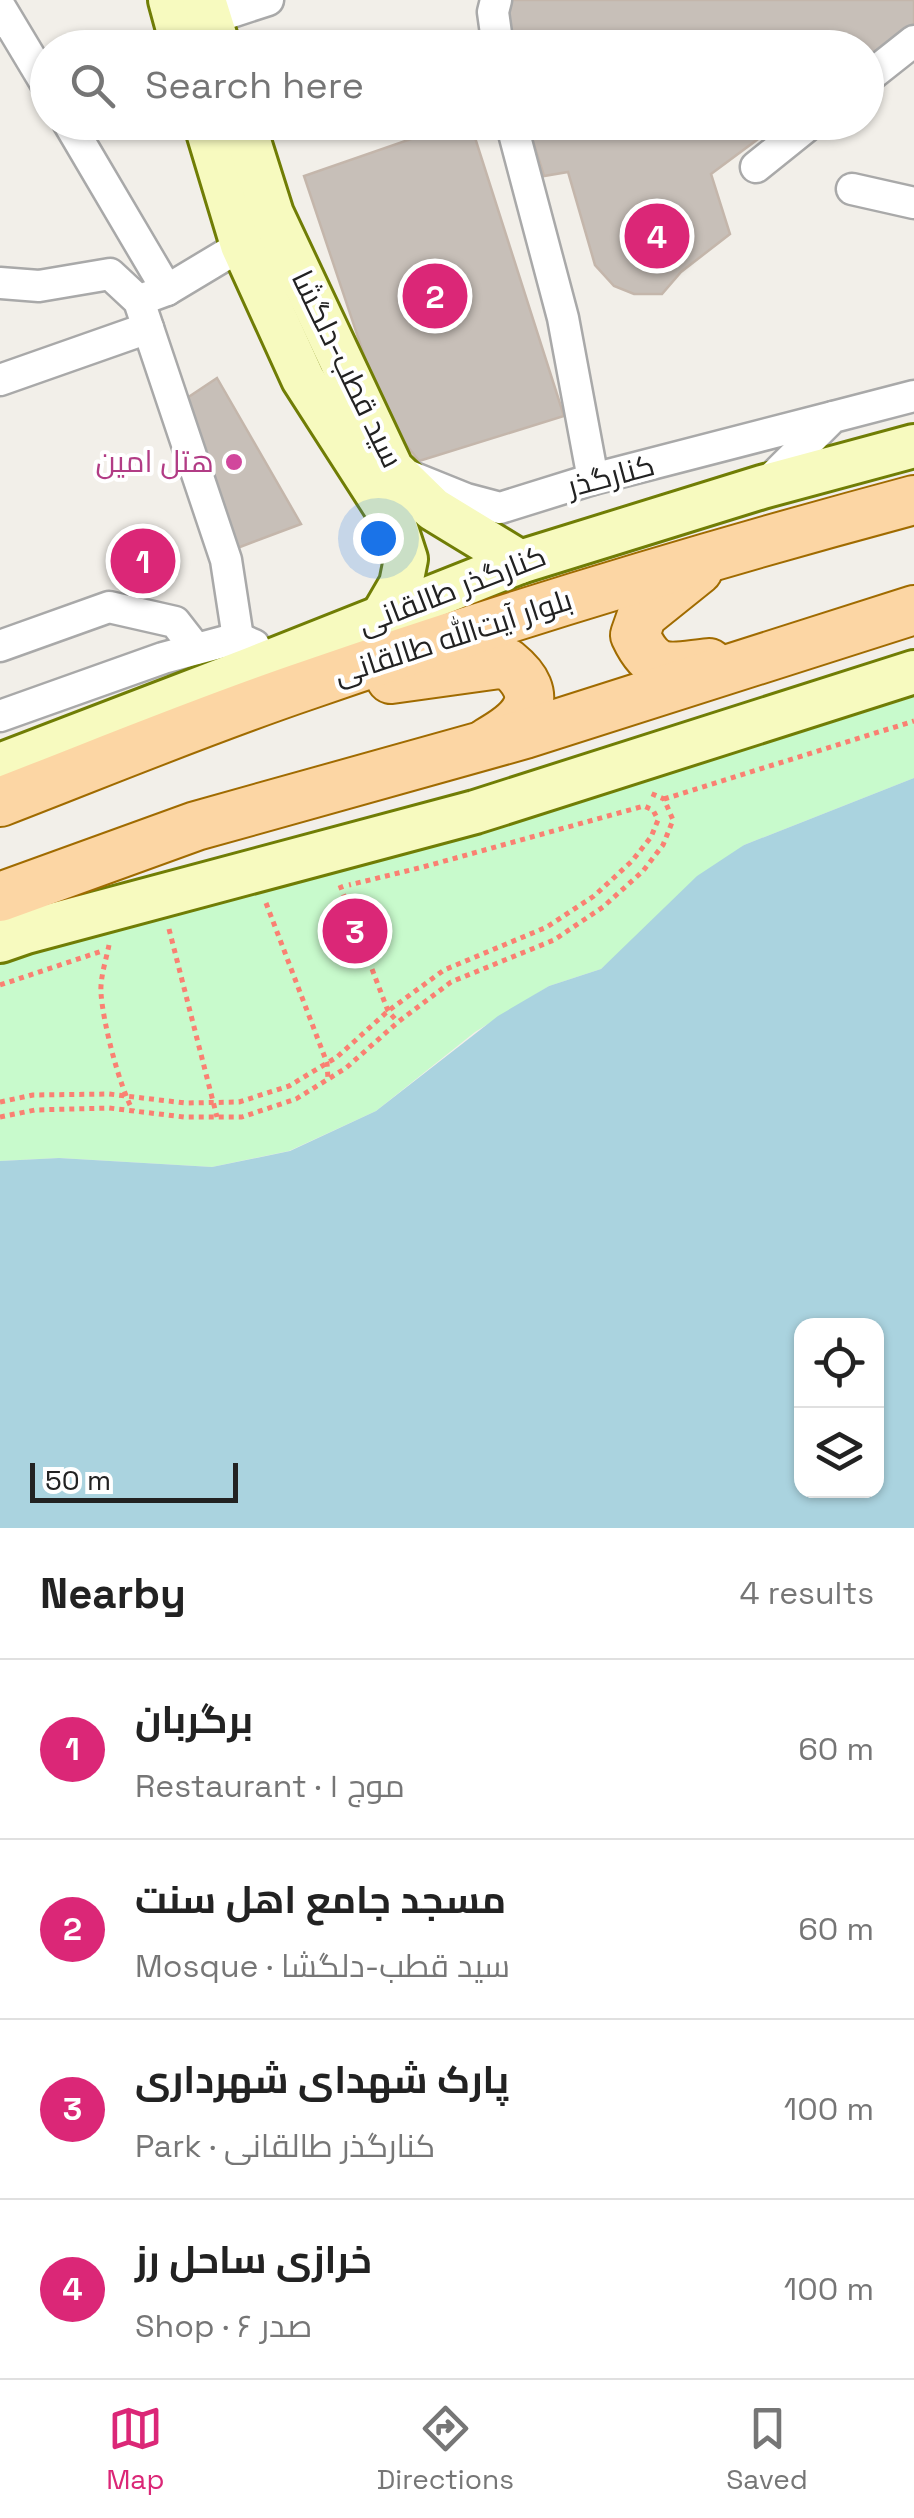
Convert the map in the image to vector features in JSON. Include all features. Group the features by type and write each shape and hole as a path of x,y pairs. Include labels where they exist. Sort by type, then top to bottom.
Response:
{"main road":[{"name":"بلوار آیت‌الله طالقانی","path":"0,802 291,672 914,500"},
{"path":"720,552 642,615 635,635 645,656 664,668 761,658"},
{"path":"0,897 196,826 525,734 914,610"},
{"path":"291,672 413,678 507,663 525,684 529,701 524,716 512,728 485,744"}],"street":[{"path":"170,0 204,28 268,0"},
{"path":"496,0 496,30"},
{"path":"0,6 30,57"},
{"path":"884,65 914,41"},
{"path":"76,140 151,306 226,560 238,638"},
{"name":"سید قطب-دلگشا","path":"210,140 242,246 302,379 393,520 406,559 400,584 383,615"},
{"name":"سید قطب-دلگشا","path":"249,140 272,214 392,468 433,509 520,562"},
{"path":"517,140 563,318 593,479"},
{"path":"756,167 790,140"},
{"path":"852,188 914,203"},
{"path":"0,380 151,306 242,246"},
{"path":"0,284 39,286 110,274 151,306"},
{"name":"کنارگذر","path":"392,468 466,499 500,508 593,479 914,396"},
{"path":"762,487 833,417"},
{"name":"کنارگذر طالقانی","path":"0,765 291,672 383,615 520,562 762,487 914,446"},
{"path":"0,646 109,607 175,622 196,649"},
{"path":"0,716 106,678 238,638 291,672"},
{"path":"0,941 475,812 914,672"}],"path":[{"path":"664,800 914,720"},
{"path":"0,1116 34,1110 109,1108 184,1117 242,1116 296,1099 346,1068 450,982 554,940 603,907 643,871 663,845 674,820 664,800 645,791"},
{"path":"0,1102 33,1096 109,1094 184,1103 239,1102 290,1086 338,1057 388,1011 444,970 547,927 594,896 632,861 658,820 653,810 644,806 326,890"},
{"path":"334,873 388,1011 398,1022"},
{"path":"261,891 327,1063 328,1080"},
{"path":"250,909 279,901"},
{"path":"167,916 217,1117"},
{"path":"155,934 185,926"},
{"path":"112,932 100,990 132,1111"},
{"path":"0,985 125,943"}],"green space":[{"path":"914,697 914,778 744,845 601,969 549,986 475,1032 376,1111 289,1151 212,1167 59,1158 0,1161 0,956 680,771"}],"water":[{"path":"914,778 914,1528 0,1528 0,1161 59,1158 212,1167 290,1151 376,1111 498,1016 549,986 601,969 697,876 744,845"}],"building":[{"path":"509,0 914,0 914,24 884,46 884,30 506,30"},
{"path":"408,140 476,140 564,416 419,461 385,418 304,176"},
{"path":"533,140 757,140 711,174 730,234 681,272 662,294 634,294 614,286 595,265 568,172 544,176"},
{"name":"هتل امین","path":"217,378 301,524 232,550 184,400"}],"place":[{"name":"خرازی ساحل رز","path":"657,236"},
{"name":"مسجد جامع اهل سنت","path":"435,296"},
{"name":"هتل امین","path":"234,462"},
{"name":"برگربان","path":"143,561"},
{"name":"پارک شهدای شهرداری","path":"355,931"}]}
